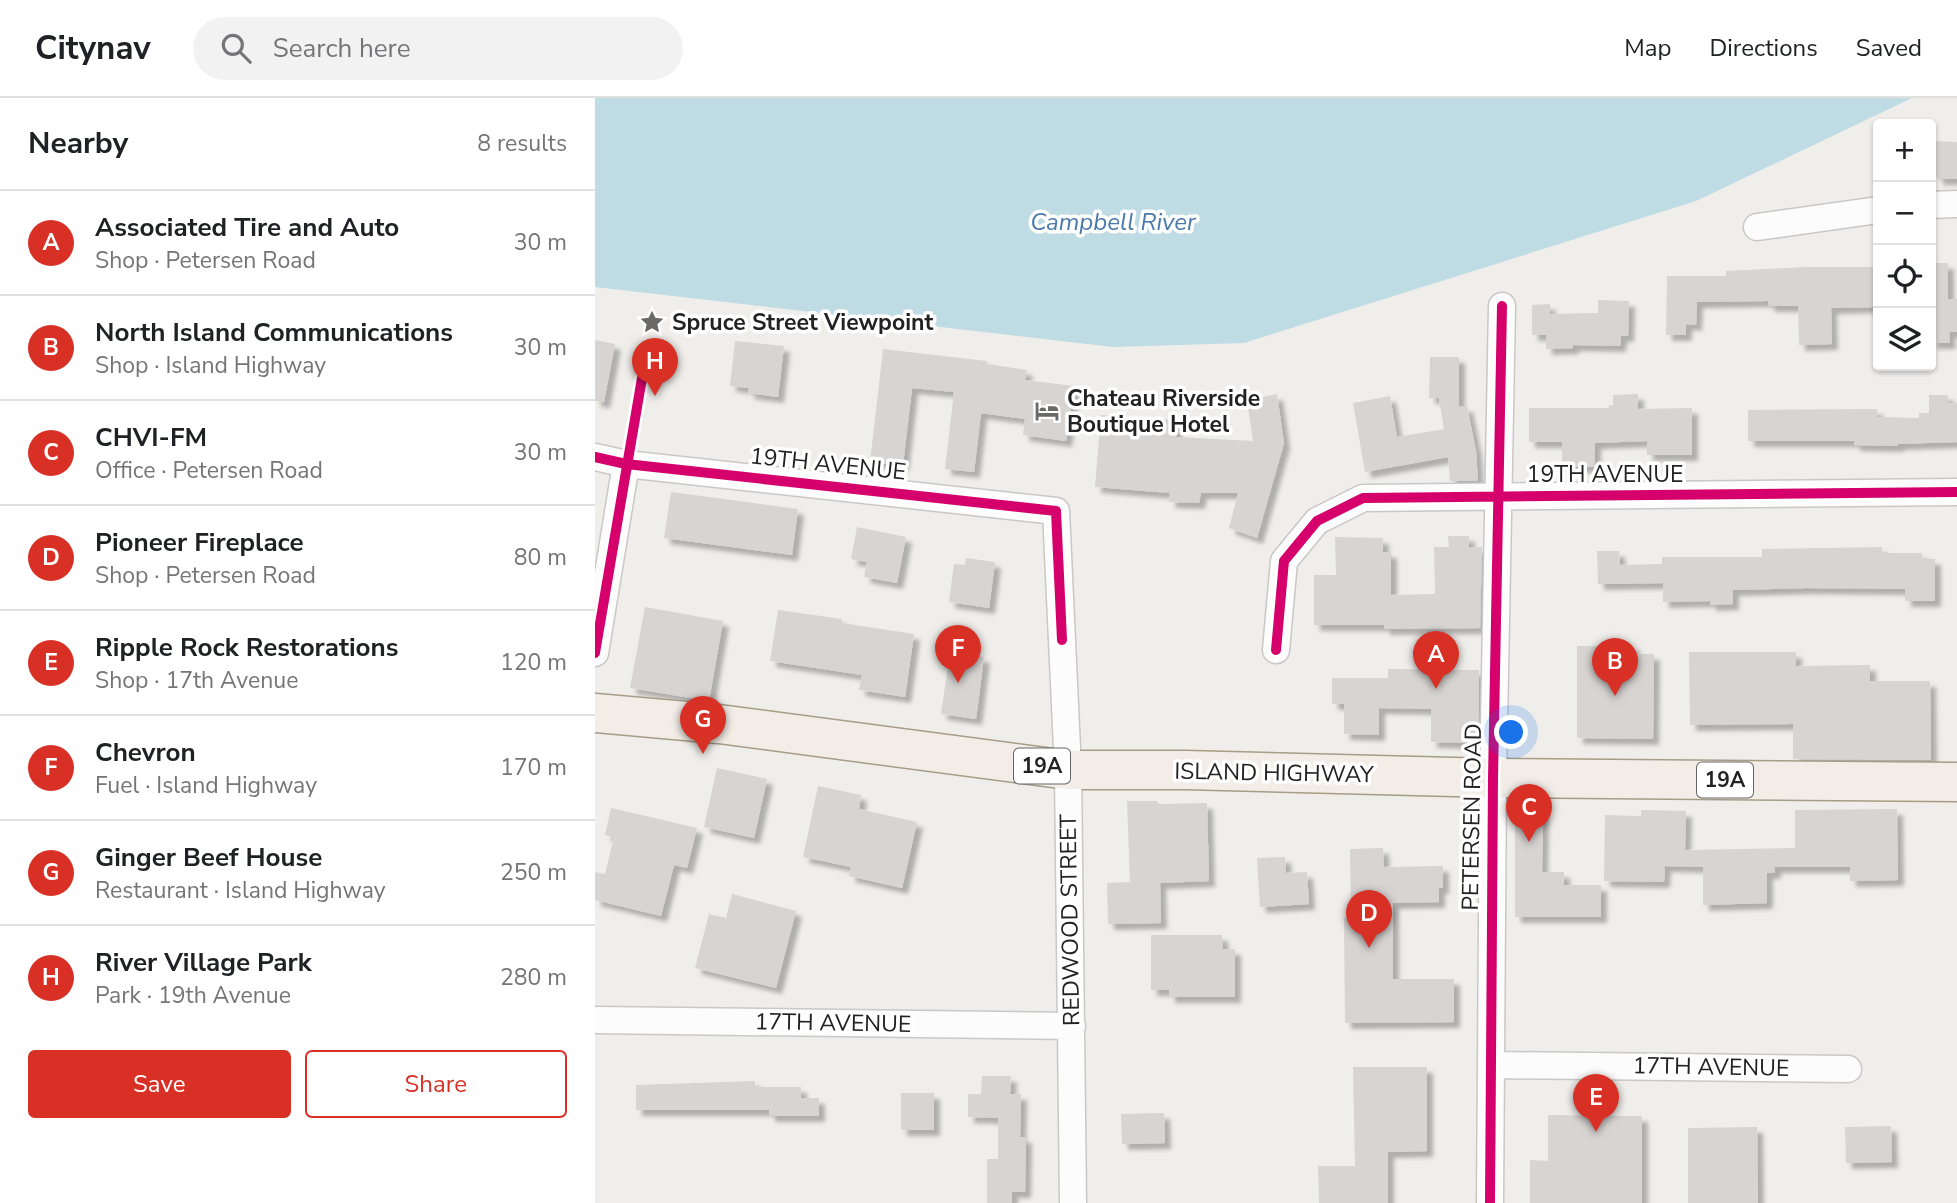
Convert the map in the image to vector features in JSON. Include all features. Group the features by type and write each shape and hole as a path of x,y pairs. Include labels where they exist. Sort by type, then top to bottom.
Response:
{"main road":[{"name":"ISLAND HIGHWAY","path":"595,713 719,723 1068,770 1185,770 1493,778 1957,782"}],"street":[{"path":"1936,205 1957,204"},
{"path":"1758,228 1873,211"},
{"name":"PETERSEN ROAD","path":"1490,1203 1493,778 1502,306"},
{"name":"19TH AVENUE","path":"595,457 626,464 1056,511"},
{"path":"595,653 626,464"},
{"name":"19TH AVENUE","path":"1276,650 1284,561 1317,521 1363,498 1957,492"},
{"name":"REDWOOD STREET","path":"1056,511 1068,770 1073,1203"},
{"name":"17TH AVENUE","path":"595,1020 1072,1026"},
{"name":"17TH AVENUE","path":"1491,1065 1848,1069"}],"water":[{"name":"Campbell River","path":"595,98 1912,98 1696,201 1244,343 1113,347 595,287"}],"building":[{"path":"1936,141 1957,142 1957,179 1937,179"},
{"path":"1936,263 1948,263 1948,299 1957,299 1957,332 1949,332 1950,343 1936,343"},
{"path":"1873,267 1873,307 1831,308 1832,344 1799,345 1798,306 1769,306 1768,301 1697,302 1696,325 1686,324 1686,335 1666,335 1667,276 1726,276 1726,271"},
{"path":"1598,300 1629,301 1628,336 1621,336 1620,346 1573,345 1573,348 1546,349 1546,335 1532,335 1532,305 1550,304 1550,314 1598,313"},
{"path":"595,340 615,344 604,402 595,401"},
{"path":"735,341 784,346 778,397 748,393 749,388 730,386"},
{"path":"883,349 987,361 987,364 1027,370 1025,380 1074,386 1066,441 1023,435 1025,419 981,413 974,472 945,469 954,392 912,388 903,465 870,462"},
{"path":"1430,357 1459,357 1459,407 1467,406 1476,451 1478,481 1450,481 1448,457 1365,472 1353,403 1390,396 1397,437 1444,429 1439,398 1429,398"},
{"path":"1277,394 1284,443 1257,538 1229,528 1238,493 1201,493 1199,503 1169,502 1170,493 1095,487 1101,415 1177,420 1176,437 1253,441 1247,400"},
{"path":"1638,394 1638,409 1692,408 1692,455 1647,455 1647,441 1595,443 1595,467 1562,467 1562,442 1529,442 1529,408 1609,408 1608,406 1613,405 1613,395"},
{"path":"1929,395 1948,395 1948,403 1957,403 1957,442 1898,446 1854,445 1854,441 1748,441 1748,410 1877,409 1877,417 1919,418 1919,413 1929,413"},
{"path":"671,492 798,509 792,555 664,538"},
{"path":"857,527 906,537 897,583 864,577 867,562 851,559"},
{"path":"1448,536 1469,536 1469,548 1482,547 1480,628 1384,629 1384,625 1314,625 1314,575 1336,575 1335,537 1383,538 1383,552 1391,552 1391,595 1435,594 1434,547 1449,547"},
{"path":"1882,547 1882,553 1922,553 1922,559 1935,559 1935,601 1905,601 1905,589 1807,588 1733,590 1733,604 1710,605 1710,601 1663,602 1663,583 1598,584 1597,551 1619,551 1620,565 1662,564 1662,557 1762,557 1762,549"},
{"path":"966,558 995,562 989,608 949,602 954,564 965,565"},
{"path":"645,607 723,621 709,701 630,688"},
{"path":"778,610 842,619 842,623 914,634 905,697 859,690 862,675 770,661"},
{"path":"1577,646 1633,646 1633,654 1654,654 1653,739 1577,738"},
{"path":"950,652 984,657 976,719 941,714"},
{"path":"1689,652 1796,652 1796,666 1870,665 1870,681 1930,681 1931,760 1793,759 1793,724 1690,725"},
{"path":"1388,669 1479,670 1478,743 1431,742 1431,709 1379,708 1379,735 1344,734 1344,704 1332,704 1332,678 1388,678"},
{"path":"717,768 767,779 754,838 704,827"},
{"path":"818,786 861,795 859,809 917,822 902,888 849,876 851,867 803,857"},
{"path":"1127,801 1157,801 1159,804 1207,803 1209,881 1160,883 1161,923 1108,924 1107,883 1130,882"},
{"path":"611,808 697,828 687,868 674,865 661,916 595,900 595,872 605,874 614,837 605,835"},
{"path":"1897,809 1898,880 1850,881 1850,867 1775,867 1775,873 1767,873 1767,903 1703,905 1703,867 1665,866 1664,882 1604,881 1605,815 1641,816 1641,810 1686,811 1685,850 1795,848 1795,810"},
{"path":"1515,811 1543,812 1542,872 1564,872 1564,885 1601,885 1601,917 1515,917"},
{"path":"1383,848 1384,867 1443,866 1443,888 1439,888 1439,902 1393,903 1393,979 1454,979 1454,1022 1345,1023 1344,918 1351,918 1350,849"},
{"path":"1285,857 1286,873 1307,872 1309,904 1260,907 1257,858"},
{"path":"732,894 796,911 776,988 695,968 709,914 726,918"},
{"path":"1151,935 1222,935 1223,949 1235,949 1235,997 1169,997 1169,990 1151,990"},
{"path":"1353,1067 1427,1067 1427,1151 1388,1152 1388,1203 1319,1203 1318,1166 1355,1166"},
{"path":"982,1076 1011,1076 1010,1094 1021,1094 1020,1137 1026,1137 1025,1192 1012,1192 1012,1203 987,1203 987,1159 998,1159 998,1118 968,1117 968,1094 981,1094"},
{"path":"755,1081 755,1087 801,1087 801,1098 819,1098 819,1116 769,1116 769,1110 636,1110 636,1085"},
{"path":"901,1093 934,1093 934,1130 901,1130"},
{"path":"1164,1113 1165,1143 1122,1144 1121,1114"},
{"path":"1548,1115 1642,1116 1642,1203 1530,1203 1530,1160 1548,1161"},
{"path":"1891,1126 1892,1162 1846,1163 1845,1127"},
{"path":"1757,1127 1758,1203 1688,1203 1688,1128"}],"cycle path":[{"path":"1490,1203 1493,778 1502,306"},
{"path":"595,653 642,378"},
{"path":"595,457 626,464 1056,511 1062,640"},
{"path":"1276,650 1284,561 1317,521 1363,498 1957,492"}],"place":[{"name":"Spruce Street Viewpoint","path":"652,322"},
{"name":"River Village Park","path":"655,396"},
{"name":"Chateau Riverside Boutique Hotel","path":"1047,411"},
{"name":"Chevron","path":"958,683"},
{"name":"Associated Tire and Auto","path":"1436,689"},
{"name":"North Island Communications","path":"1615,696"},
{"name":"Ginger Beef House","path":"703,754"},
{"name":"CHVI-FM","path":"1529,842"},
{"name":"Pioneer Fireplace","path":"1369,948"},
{"name":"Ripple Rock Restorations","path":"1596,1132"}]}
